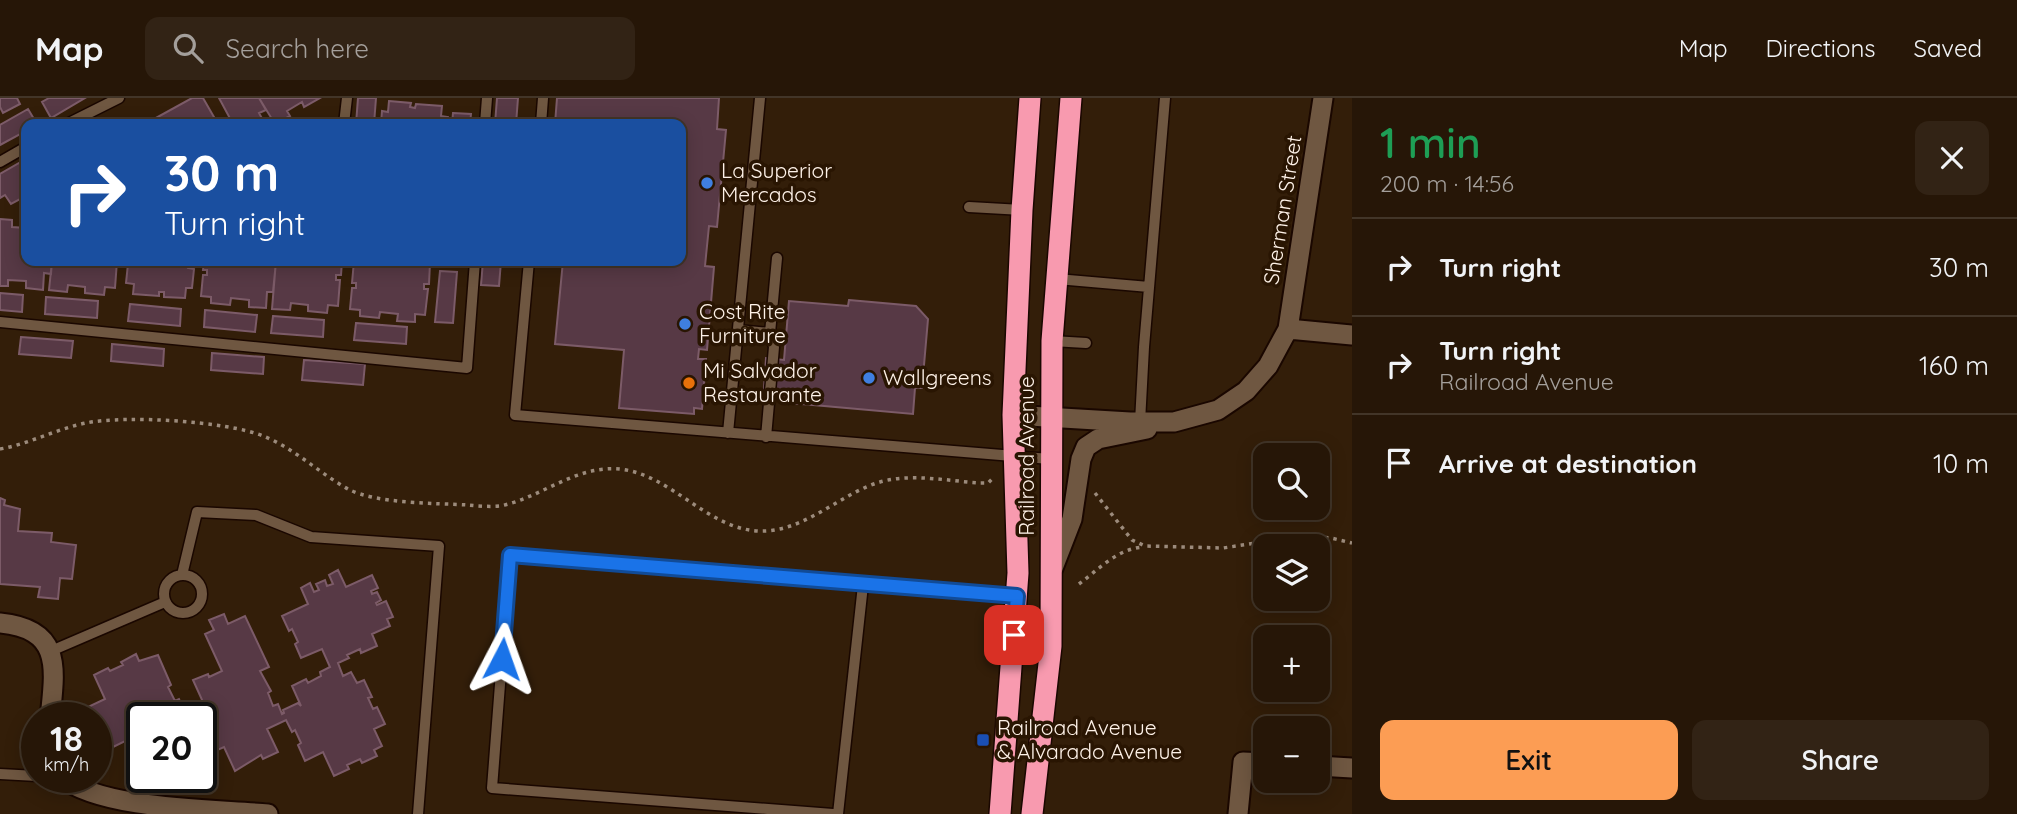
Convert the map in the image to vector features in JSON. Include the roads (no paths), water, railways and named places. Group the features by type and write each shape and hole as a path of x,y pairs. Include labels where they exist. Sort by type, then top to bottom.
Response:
{"highway":[{"name":"Railroad Avenue","path":"1000,814 1017,596 1018,544 1013,415 1030,98"},
{"name":"Railroad Avenue","path":"1032,814 1051,646 1052,341 1071,98"}],"street":[{"name":"Sherman Street","path":"1288,329 1322,98"},
{"path":"1051,572 1072,519 1079,471 1086,447 1098,439 1218,410 1246,391 1268,366 1288,329 1352,335"},
{"path":"1013,415 1174,422"},
{"path":"0,623 32,632 41,638 51,651 55,668 52,702"},
{"path":"1238,814 1243,762 1253,763"},
{"path":"1330,767 1352,768"},
{"path":"93,793 117,800 268,814"}],"lane":[{"path":"77,119 120,98"},
{"path":"345,119 347,98"},
{"path":"485,119 487,98"},
{"path":"541,119 543,98"},
{"path":"728,433 760,98"},
{"path":"1140,422 1165,98"},
{"path":"0,162 21,150"},
{"path":"969,207 1022,210"},
{"path":"766,437 774,347 770,333 777,258"},
{"path":"0,322 467,368 475,266"},
{"path":"529,266 515,415 728,433 1015,465 1050,459"},
{"path":"1057,279 1149,287"},
{"path":"738,330 770,333"},
{"path":"1052,341 1086,343"},
{"path":"182,575 197,512 256,515 311,537 439,546 418,814"},
{"path":"863,585 835,814 492,788 510,555 1017,596"},
{"path":"182,575 190,576 200,586 201,601 191,611 183,613 170,608 165,602 165,587 169,581 182,575"},
{"path":"51,651 165,602"},
{"path":"0,774 21,775"}],"place":[{"name":"La Superior Mercados","path":"707,183"},
{"name":"Cost Rite Furniture","path":"685,324"},
{"name":"Wallgreens","path":"869,378"},
{"name":"Mi Salvador Restaurante","path":"689,383"},
{"name":"Railroad Avenue & Alvarado Avenue","path":"983,740"}]}
